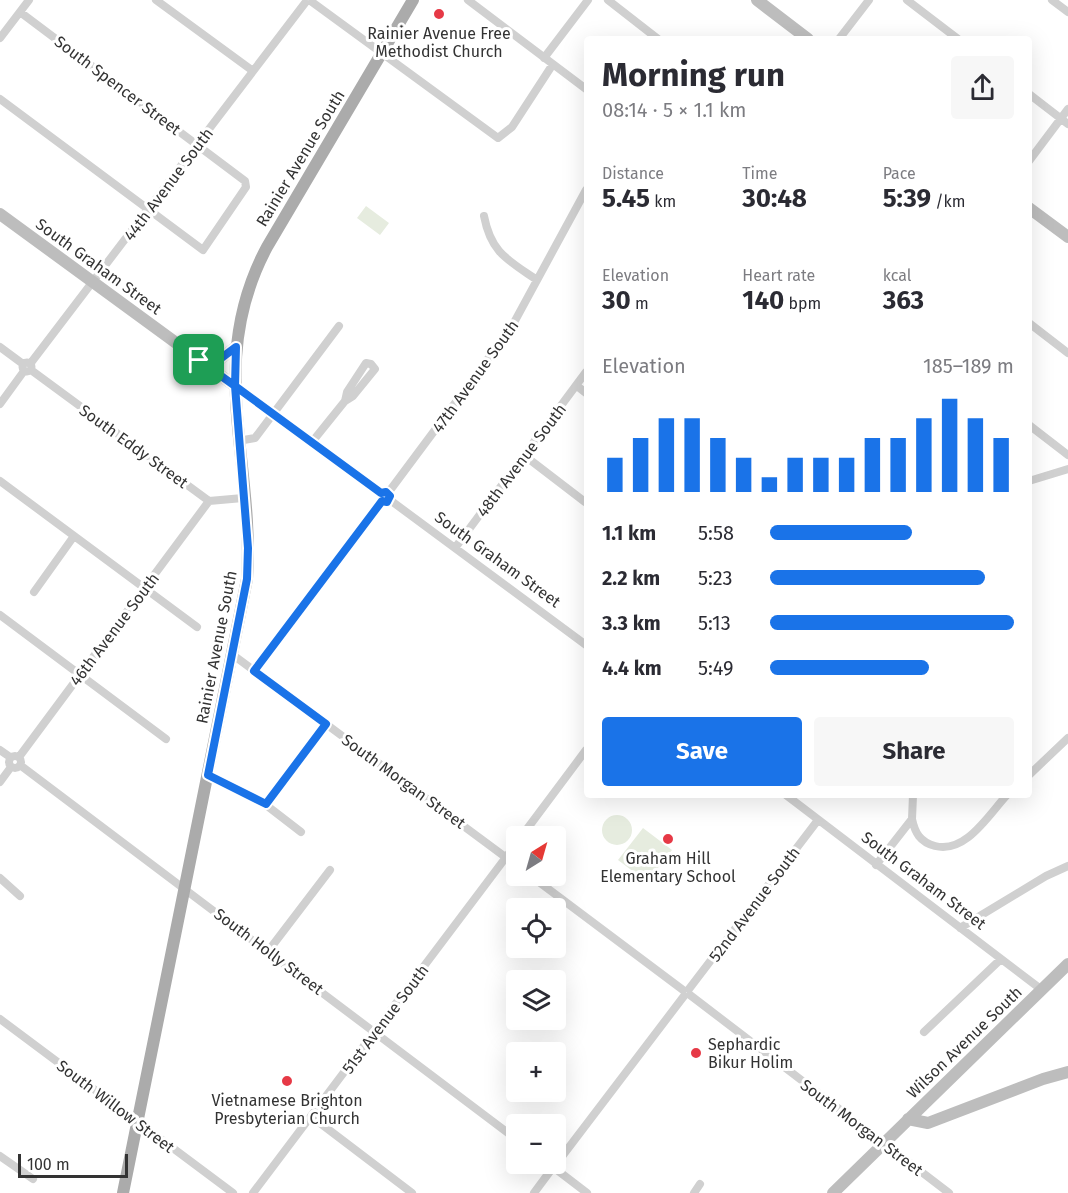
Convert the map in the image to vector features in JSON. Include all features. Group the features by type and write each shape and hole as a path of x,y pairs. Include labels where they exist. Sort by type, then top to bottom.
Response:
{"main road":[{"name":"Rainier Avenue South","path":"123,1193 247,579 235,386 236,347 242,307 258,263 412,0"}],"street":[{"path":"0,38 29,0"},
{"path":"156,0 253,71"},
{"path":"468,0 584,87"},
{"path":"544,58 588,0"},
{"path":"608,0 654,36"},
{"path":"757,0 804,36"},
{"path":"841,36 869,0"},
{"path":"907,0 954,36"},
{"path":"1052,0 1068,12"},
{"path":"308,1 466,116 473,125 477,124 498,138 507,134 553,64"},
{"name":"44th Avenue South","path":"0,404 308,1"},
{"name":"South Spencer Street","path":"20,12 245,181 246,187 203,250 148,209"},
{"path":"1032,96 1064,121"},
{"path":"0,99 148,209"},
{"path":"1032,158 1064,121 1068,109"},
{"name":"47th Avenue South","path":"254,671 511,328 584,194"},
{"path":"1032,210 1068,237"},
{"name":"South Graham Street","path":"0,214 584,644"},
{"path":"484,216 488,235 497,251 537,280"},
{"path":"1032,325 1068,353"},
{"path":"238,441 255,438 339,326"},
{"name":"South Eddy Street","path":"0,347 209,501"},
{"path":"199,360 220,359 236,347"},
{"name":"48th Avenue South","path":"455,548 584,375"},
{"path":"577,386 584,391"},
{"path":"312,442 345,401"},
{"path":"1032,427 1068,454"},
{"path":"525,456 584,501"},
{"path":"1032,480 1068,469"},
{"path":"0,482 197,627"},
{"path":"209,501 243,498"},
{"name":"46th Avenue South","path":"0,782 209,501"},
{"path":"34,592 74,536"},
{"path":"0,615 166,739"},
{"name":"South Morgan Street","path":"233,655 506,857"},
{"path":"266,804 326,724"},
{"path":"1032,772 1068,738"},
{"name":"South Holly Street","path":"0,750 375,1030 506,1131"},
{"path":"529,826 584,753"},
{"path":"208,775 266,804 301,831"},
{"name":"South Graham Street","path":"790,798 1042,990"},
{"path":"914,798 912,819 915,831 928,844 940,847 950,846 972,835 1004,798"},
{"name":"52nd Avenue South","path":"566,1149 818,819"},
{"path":"876,865 912,819"},
{"name":"51st Avenue South","path":"253,1193 506,857"},
{"path":"960,928 1046,876 1068,866"},
{"path":"268,950 330,870"},
{"path":"0,878 20,896"},
{"name":"South Morgan Street","path":"544,886 950,1193"},
{"path":"924,1032 1001,959"},
{"name":"Wilson Avenue South","path":"833,1193 1068,964"},
{"name":"South Willow Street","path":"0,1020 233,1193"},
{"path":"908,1119 928,1123 1068,1072"},
{"path":"312,1117 412,1193"},
{"path":"0,1156 33,1179"},
{"name":"52nd Avenue South","path":"534,1193 547,1174"},
{"path":"563,1174 587,1193"},
{"path":"694,1193 700,1184"}],"shaded area":[{"path":"366,206 389,223 380,235 357,218"},
{"path":"617,815 628,819 632,830 628,841 617,845 606,841 602,830 606,819"},
{"path":"643,828 672,850 647,882 618,860"}],"place":[{"name":"Rainier Avenue Free Methodist Church","path":"439,14"},
{"name":"Graham Hill Elementary School","path":"668,839"},
{"name":"Sephardic Bikur Holim","path":"696,1053"},
{"name":"Vietnamese Brighton Presbyterian Church","path":"287,1081"}],"route":[{"path":"199,360 220,359 236,347 235,386 381,493 389,493 390,496 387,502 382,501 254,671 326,724 266,804 208,775 244,599 248,561 235,386 199,360"}]}
